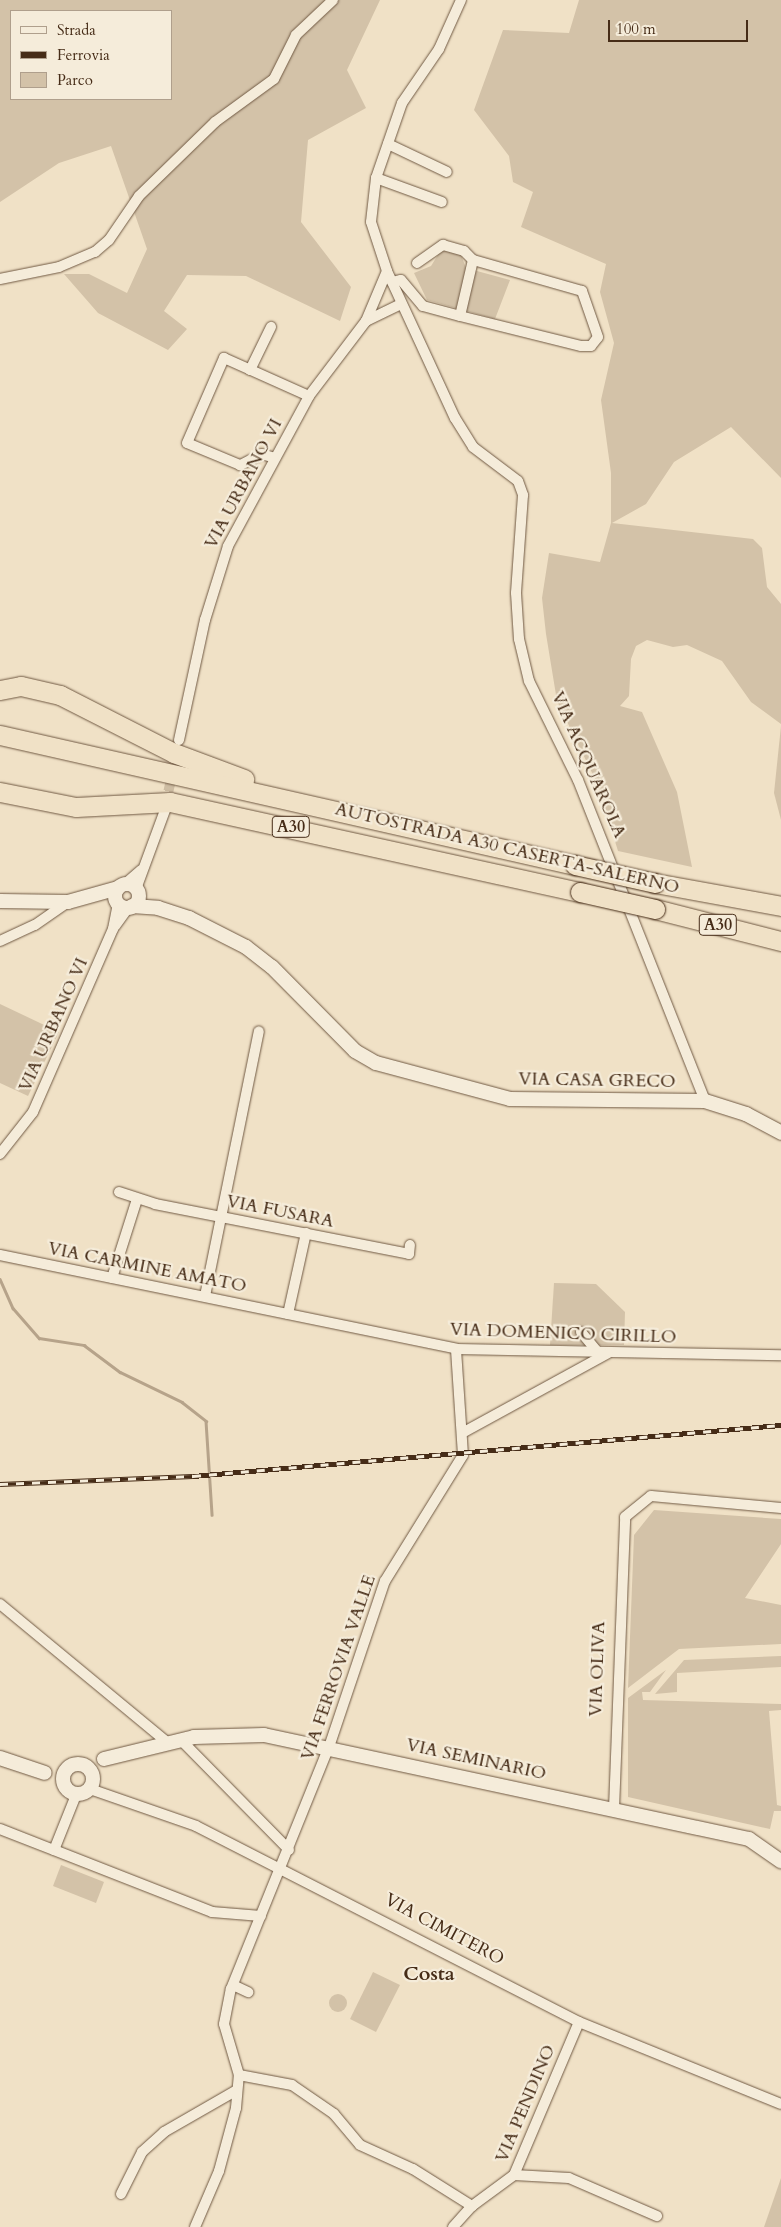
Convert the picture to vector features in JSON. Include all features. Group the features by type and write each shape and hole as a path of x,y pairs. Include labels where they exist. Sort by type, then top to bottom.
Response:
{"highway":[{"path":"0,690 21,686 60,695 181,756 357,815"},
{"name":"AUTOSTRADA A30 CASERTA-SALERNO","path":"0,735 655,883 781,906"},
{"name":"AUTOSTRADA A30 CASERTA-SALERNO","path":"0,792 76,807 170,802 655,909 781,941"}],"main road":[{"name":"VIA CASA GRECO","path":"0,901 68,902 124,896 215,929 272,967 348,1044 376,1063 510,1099 705,1101"},
{"path":"705,1101 746,1114 781,1133"},
{"path":"0,1758 45,1773 64,1776 80,1764 175,1741 264,1734 329,1747"},
{"name":"VIA SEMINARIO","path":"329,1747 614,1809"},
{"path":"64,1776 76,1795 91,1782 104,1759"},
{"name":"VIA CIMITERO","path":"80,1764 91,1782"},
{"path":"614,1809 749,1838 781,1861"}],"street":[{"path":"0,279 59,267 95,252 109,240 139,196 214,122 274,79 296,35 333,0"},
{"path":"401,304 387,271 371,222 376,178 402,103 439,49 461,0"},
{"path":"388,144 447,172"},
{"path":"376,178 442,202"},
{"path":"392,282 401,280 423,306 460,316 581,346 591,346 598,337 582,290 473,260 464,251 443,245 417,263"},
{"path":"460,316 473,260"},
{"name":"VIA URBANO VI","path":"180,740 218,569 308,396 366,321 387,271"},
{"name":"VIA URBANO VI","path":"366,321 401,304"},
{"name":"VIA ACQUAROLA","path":"401,304 473,447 518,481 523,495 516,594 519,639 529,681 578,780 705,1101"},
{"path":"250,370 271,327"},
{"path":"275,458 262,454 240,465 187,443 224,358 308,396"},
{"path":"124,896 141,869 165,810"},
{"name":"VIA URBANO VI","path":"0,1154 33,1112 113,929 124,896"},
{"path":"0,941 35,925 68,902"},
{"path":"205,1296 260,1031"},
{"name":"VIA FUSARA","path":"119,1192 137,1199 221,1218 409,1254 410,1245"},
{"path":"112,1278 137,1199"},
{"path":"288,1314 306,1234"},
{"name":"VIA CARMINE AMATO","path":"0,1255 288,1314"},
{"name":"VIA DOMENICO CIRILLO","path":"288,1314 456,1349 781,1354"},
{"path":"464,1432 604,1352 581,1332"},
{"name":"VIA FERROVIA VALLE","path":"239,2075 224,2024 233,1985 282,1868 329,1747 385,1581 455,1471 463,1455 464,1432 456,1349"},
{"name":"VIA OLIVA","path":"614,1809 625,1517 651,1496 781,1508"},
{"path":"0,1604 175,1741 289,1850"},
{"name":"VIA CIMITERO","path":"91,1782 196,1826 282,1868 579,2022 781,2104"},
{"path":"54,1850 76,1795"},
{"path":"0,1829 212,1912 261,1916"},
{"path":"233,1985 248,1992"},
{"name":"VIA PENDINO","path":"453,2227 472,2206 514,2175 579,2022"},
{"path":"195,2227 230,2135 239,2075 292,2086 328,2108 360,2144 413,2169 472,2206"},
{"path":"121,2194 142,2152 164,2132 237,2090"},
{"path":"514,2175 569,2178 657,2216"}],"green space":[{"path":"0,0 380,0 347,70 366,108 308,140 301,222 351,287 340,321 246,276 187,275 164,311 187,329 168,350 98,313 64,274 89,274 127,293 147,249 111,146 59,163 0,202"},
{"path":"579,0 781,0 781,478 731,427 674,462 646,504 612,523 753,539 762,548 767,587 781,604 781,724 751,702 722,661 687,645 673,647 647,640 636,646 631,659 629,696 620,706 642,712 677,792 692,867 618,851 597,783 557,701 546,634 542,598 549,553 600,562 611,523 611,473 601,400 614,343 600,292 606,264 521,227 533,192 513,182 509,156 474,110 503,30 569,33"},
{"path":"441,250 461,255 466,268 510,280 495,319 427,300 414,273 431,266"},
{"path":"781,726 781,820 774,793"},
{"path":"0,1004 59,1032 28,1096 0,1083"},
{"path":"554,1283 596,1284 625,1312 624,1345 550,1345"},
{"path":"654,1510 781,1519 781,1544 745,1598 781,1605 781,1644 679,1649 628,1688 634,1535"},
{"path":"781,1656 781,1667 677,1673 677,1692 655,1694 684,1660"},
{"path":"666,1670 650,1692 642,1692 643,1700 781,1704 781,1710 769,1711 777,1805 781,1806 781,1811 774,1811 770,1829 628,1797 628,1698"},
{"path":"61,1865 104,1882 96,1903 53,1886"},
{"path":"373,1972 400,1985 376,2032 350,2019"},
{"path":"334,1994 342,1994 347,1999 345,2010 334,2012 329,2007 329,1999"},
{"path":"781,2178 781,2227 764,2227"}],"waterway":[{"path":"0,1279 13,1308 39,1338 84,1345 120,1372 182,1402 206,1421 212,1515"}],"tunnel":[{"path":"165,806 173,771"}],"railway":[{"path":"0,1484 193,1476 781,1425"}],"district":[{"name":"Costa","path":"429,1973"}]}
